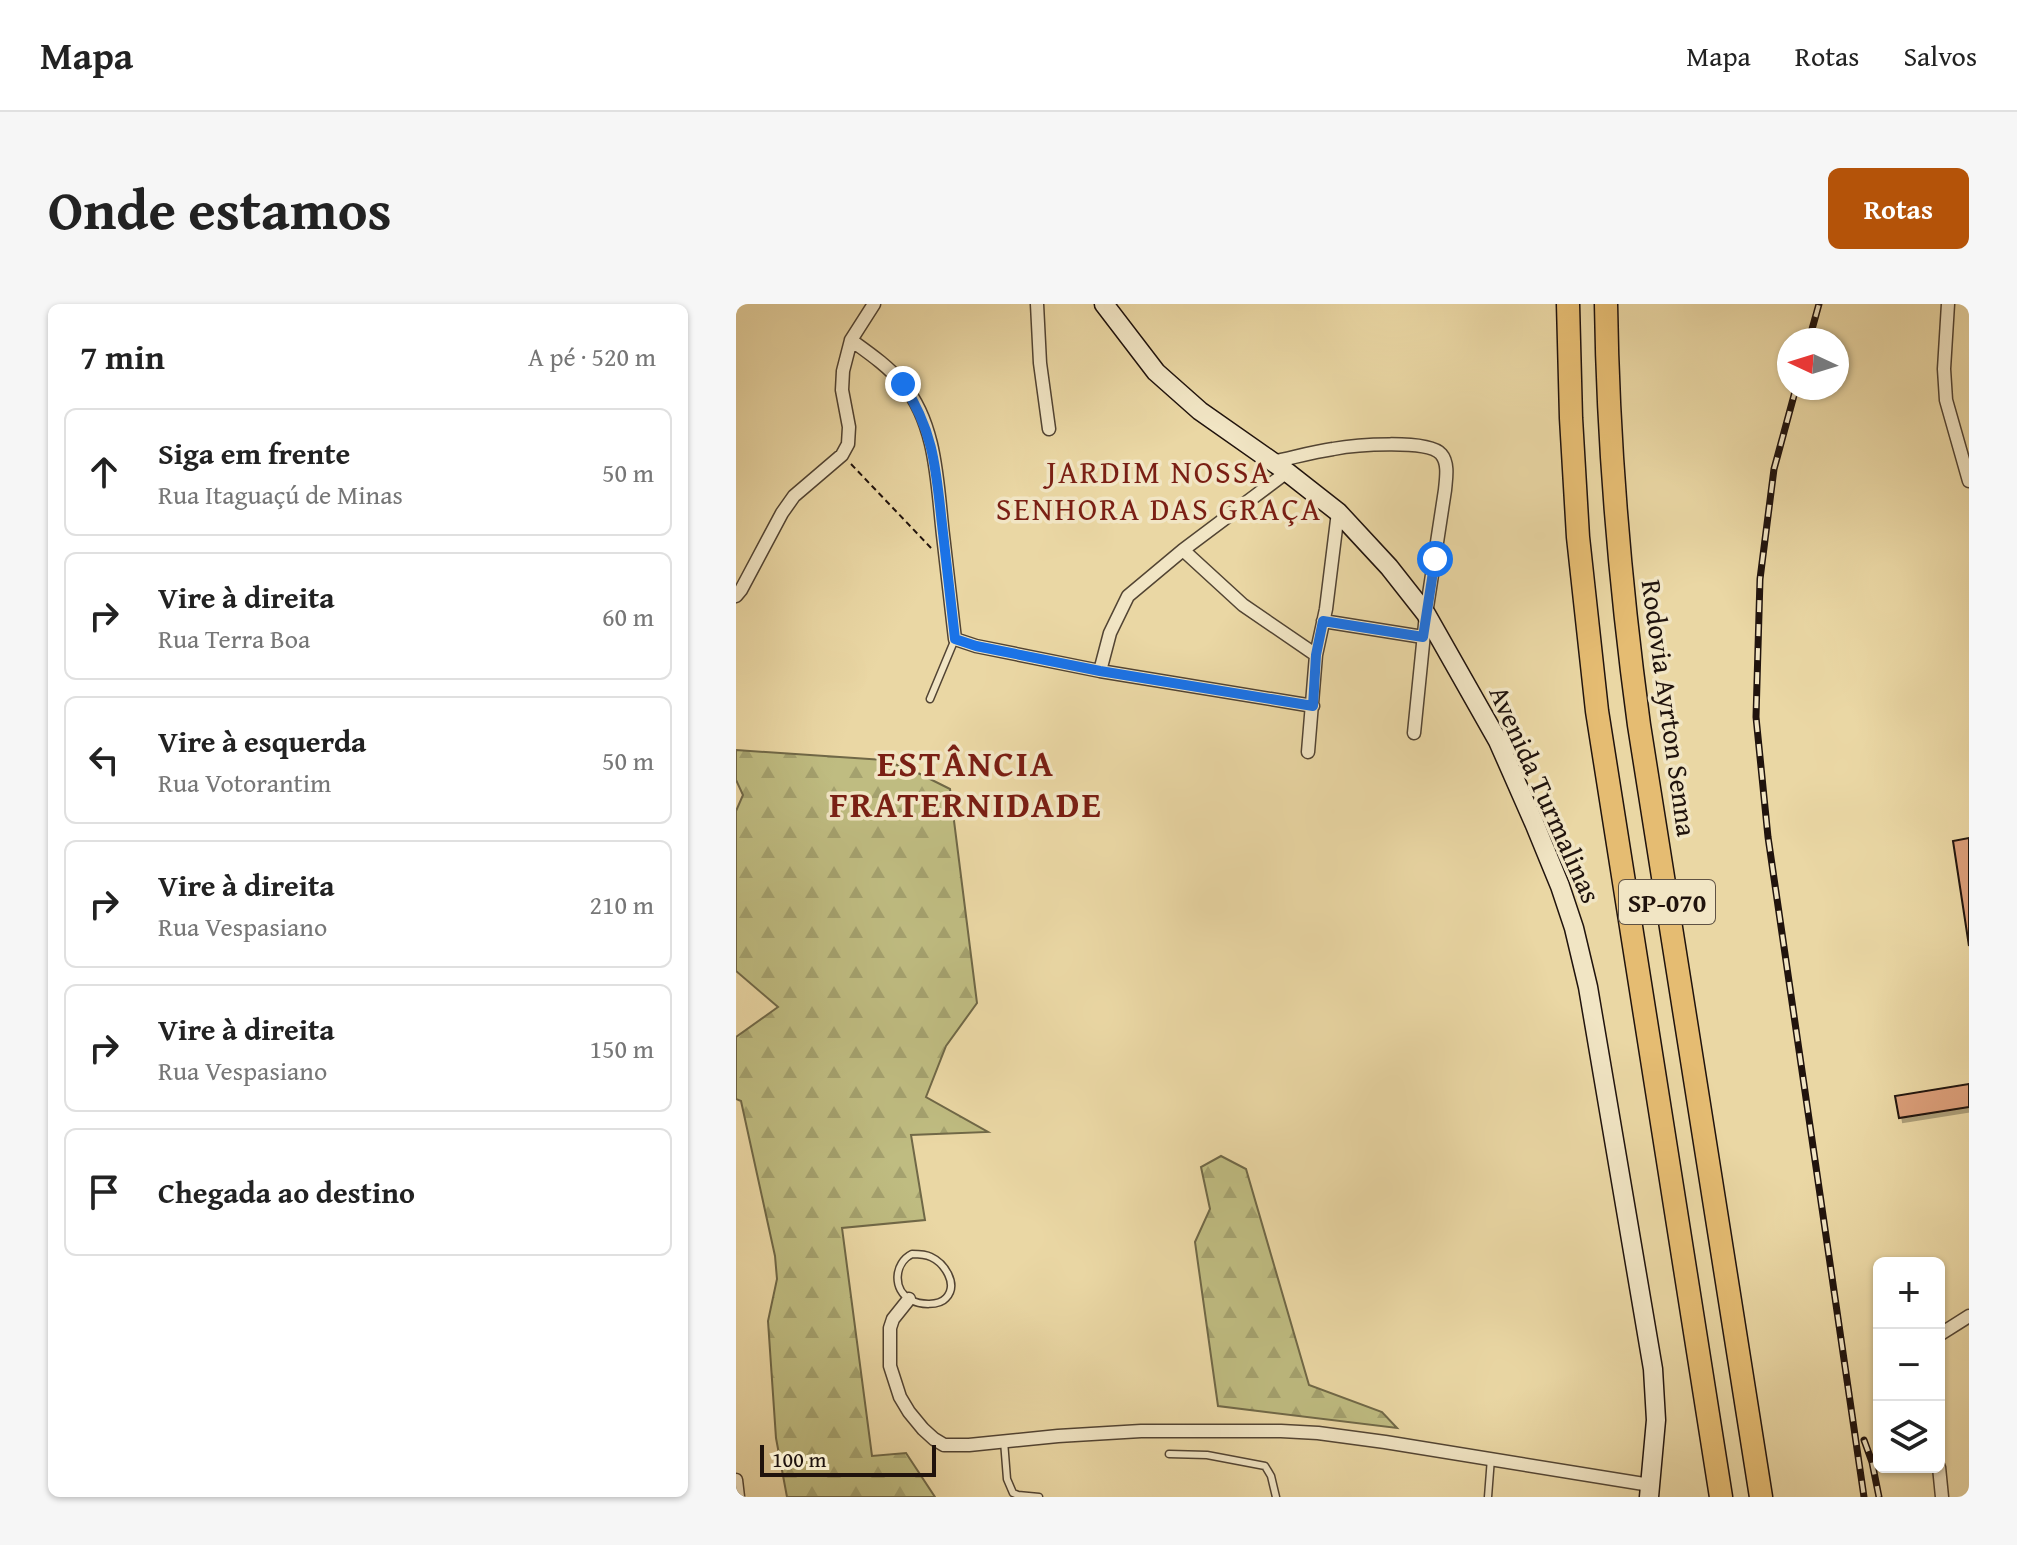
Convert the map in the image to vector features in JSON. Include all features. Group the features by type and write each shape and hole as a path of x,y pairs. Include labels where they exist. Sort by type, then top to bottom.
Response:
{"highway":[{"name":"SP-070","path":"1568,304 1578,537 1597,711 1721,1497"},
{"name":"Rodovia Ayrton Senna","path":"1606,304 1609,417 1627,630 1761,1497"}],"street":[{"path":"736,596 794,496 842,455 848,444 843,380 851,340 874,304"},
{"path":"1037,304 1040,363 1049,429"},
{"name":"Avenida Turmalinas","path":"1104,304 1156,372 1175,391 1338,512 1382,558 1426,614 1498,741 1560,886 1588,987 1653,1369 1656,1420 1649,1491"},
{"path":"1948,304 1944,369 1946,400 1969,481"},
{"path":"851,340 903,384 917,405 928,431 935,461 955,639 989,649 1100,671 1313,706"},
{"path":"1100,671 1110,633 1128,596 1280,467 1335,449 1429,447 1445,459 1446,471 1423,637 1414,733"},
{"path":"1308,752 1316,655 1338,512"},
{"path":"1183,550 1243,605 1316,655"},
{"path":"1323,621 1423,637"},
{"path":"909,1299 893,1319 890,1328 893,1380 909,1412 923,1429 944,1445 1141,1431 1281,1431 1347,1436 1491,1458 1649,1491"},
{"path":"1945,1331 1969,1316"},
{"path":"1940,1473 1942,1497"},
{"path":"736,1480 738,1497"}],"lane":[{"path":"930,699 955,639"},
{"path":"921,1254 944,1266 950,1277 950,1293 945,1300 929,1304 909,1299 898,1280 897,1270 906,1257 921,1254"},
{"path":"1004,1441 1007,1479 1013,1493 1039,1497"},
{"path":"1169,1454 1207,1455 1265,1466 1276,1497"},
{"path":"1488,1497 1491,1458"}],"path":[{"path":"842,455 946,564"}],"green space":[{"path":"736,750 884,760 950,789 977,1003 946,1046 926,1097 988,1132 911,1135 925,1220 842,1228 872,1456 906,1453 935,1497 787,1497 776,1438 768,1321 777,1279 775,1256 741,1101 736,1099 736,1037 778,1007 736,971 736,811 743,795 736,780"},
{"path":"1221,1156 1246,1169 1309,1385 1382,1412 1397,1428 1218,1406 1195,1242 1210,1209 1201,1167"}],"building":[{"path":"1969,838 1969,946 1953,841"},
{"path":"1969,1084 1969,1107 1899,1118 1895,1096"}],"railway":[{"path":"1812,328 1819,304"},
{"path":"1793,400 1774,469 1760,579 1756,717 1768,837 1864,1497"},
{"path":"1864,1440 1879,1497"}],"district":[{"name":"JARDIM NOSSA SENHORA DAS GRAÇA","path":"1159,490"},
{"name":"ESTÂNCIA FRATERNIDADE","path":"966,782"}],"route":[{"path":"903,384 917,405 928,431 935,461 955,639 976,646 1100,671 1313,706 1316,655 1323,621 1423,637 1435,559"}]}
